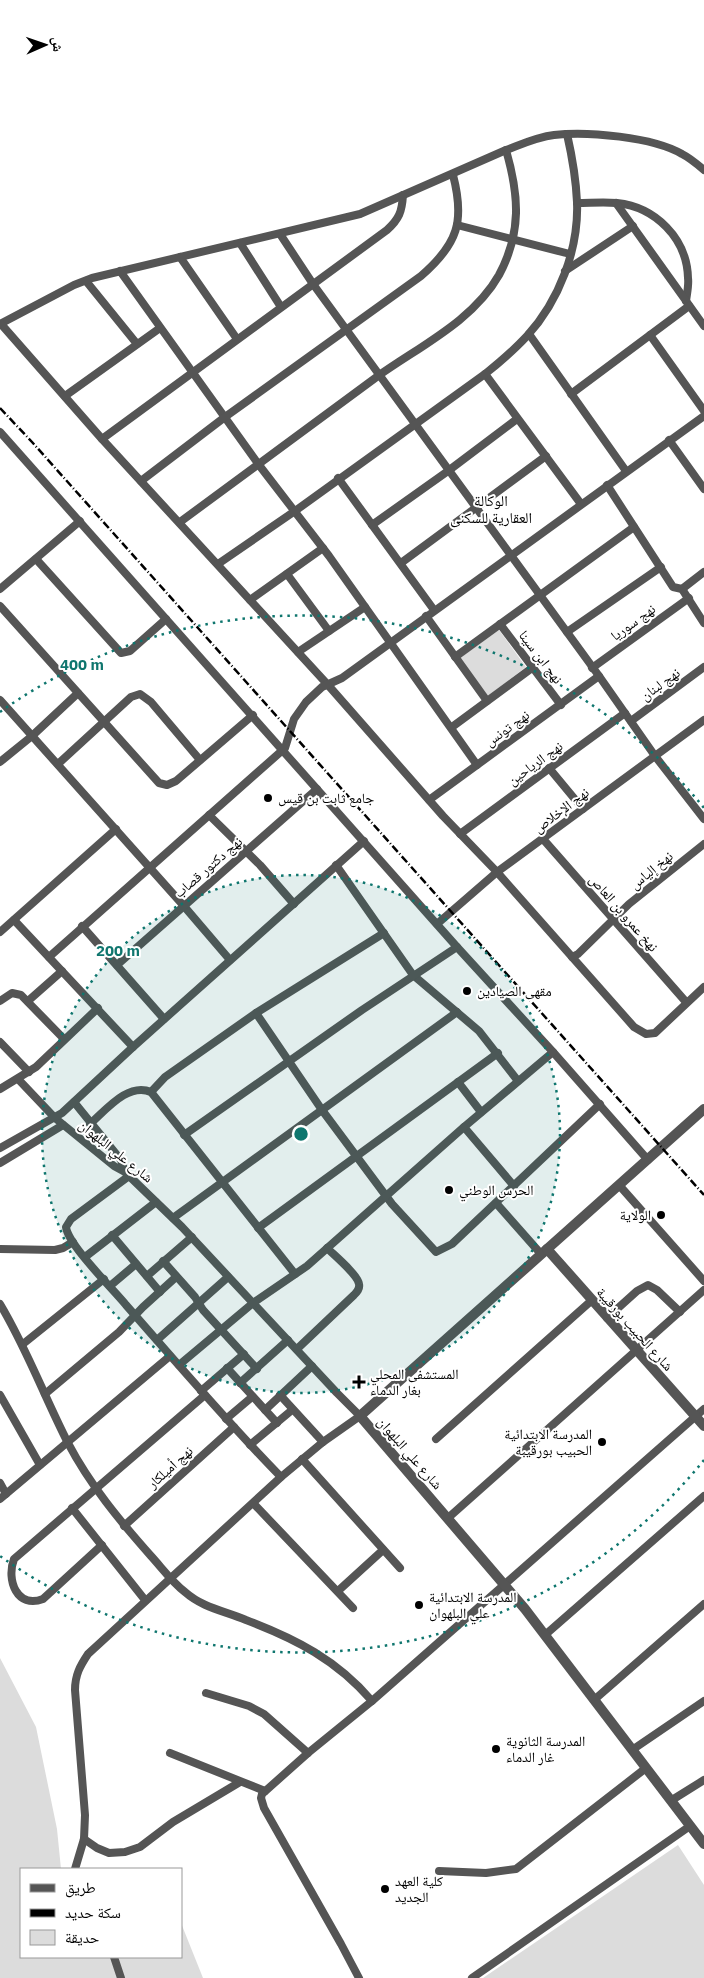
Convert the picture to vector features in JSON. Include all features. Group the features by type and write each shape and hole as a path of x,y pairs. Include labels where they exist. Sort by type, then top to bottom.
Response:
{"street":[{"path":"218,564 485,374 529,334 548,308 565,271 576,227 577,203 574,169 567,134"},
{"path":"704,170 681,153 639,140 611,136 567,134 530,141 360,214 120,271 86,281 57,293 1,324 102,439 328,685 460,834 497,872 634,1027 642,1033 649,1035 655,1033 704,987"},
{"path":"180,522 464,316 483,298 499,275 512,241 516,217 517,192 506,150"},
{"path":"141,481 225,417 421,276 438,261 447,248 457,225 459,198 453,175"},
{"path":"102,439 393,225 402,210 403,196"},
{"path":"571,394 650,335 688,303 686,262 682,250 662,221 634,206 616,203 577,203"},
{"path":"616,203 704,326"},
{"path":"457,225 512,241 570,254"},
{"path":"565,271 632,226"},
{"path":"280,234 346,331 599,676 655,756 701,808 704,819"},
{"path":"240,243 281,307"},
{"path":"180,257 237,339"},
{"path":"120,271 259,465 323,548 452,727 477,765"},
{"path":"86,281 137,344"},
{"path":"65,396 160,328"},
{"path":"529,334 626,471"},
{"path":"650,335 704,411"},
{"path":"485,374 581,504"},
{"path":"49,957 283,750 294,719 311,696 342,678 704,416"},
{"path":"372,525 517,419"},
{"path":"0,432 648,1160"},
{"path":"669,440 704,489"},
{"path":"401,563 546,456"},
{"path":"338,478 434,610"},
{"path":"607,485 673,587 682,589 689,598 694,610 704,621"},
{"path":"0,589 80,521"},
{"path":"455,657 634,527"},
{"path":"250,600 323,548"},
{"path":"36,559 121,653 130,651 166,619"},
{"path":"567,632 661,567"},
{"path":"682,589 704,572"},
{"path":"286,574 329,631"},
{"name":"نهج سوريا","path":"592,668 689,598"},
{"path":"0,606 105,721 159,784 171,784 252,715"},
{"path":"298,652 365,607"},
{"path":"426,616 486,701"},
{"name":"نهج ابن سينا","path":"500,624 561,705"},
{"name":"نهج لبنان","path":"631,721 704,667"},
{"path":"452,727 532,668"},
{"name":"نهج تونس","path":"429,800 599,676"},
{"path":"0,762 32,736 78,693"},
{"path":"58,764 131,697 140,694 151,702 200,760"},
{"path":"0,700 150,867 230,960"},
{"name":"نهج الرياحين","path":"460,834 625,713"},
{"name":"نهج الإخلاص","path":"437,924 497,872 704,720"},
{"path":"549,768 583,809"},
{"name":"نهج دكتور قصاب","path":"117,964 317,788"},
{"path":"209,814 260,865 294,904"},
{"path":"0,932 116,829"},
{"name":"نهخ عمرو بن العاص","path":"543,839 686,1002"},
{"path":"0,1148 54,1118 74,1102 364,841"},
{"name":"نهخ إلياس","path":"572,957 578,954 606,928 612,919 704,844"},
{"path":"336,865 413,975 479,1031 518,1081"},
{"path":"14,920 133,1047"},
{"path":"82,926 164,1019"},
{"path":"150,1092 165,1077 256,1012 384,933"},
{"path":"184,1135 413,975 458,947"},
{"path":"28,1002 62,971"},
{"path":"0,1001 7,994 21,995 64,1039"},
{"path":"0,1089 29,1072 98,1008"},
{"path":"256,1012 322,1110 399,1214 436,1252 452,1244 600,1104"},
{"path":"173,1218 457,1012"},
{"path":"0,1042 29,1072"},
{"path":"179,1365 221,1328 327,1248 481,1112 553,1052"},
{"path":"258,1228 498,1053"},
{"name":"شارع علي البلهوان","path":"18,1079 54,1118 116,1168 127,1174 173,1218 360,1416 505,1584 704,1844"},
{"path":"458,1082 481,1112"},
{"path":"90,1124 130,1091 142,1089 150,1092 295,1274"},
{"path":"74,1102 121,1160 127,1174 71,1219 66,1227 73,1242 170,1356 281,1478"},
{"path":"75,1868 84,1839 86,1814 75,1678 88,1654 145,1600 302,1459 360,1416 704,1109"},
{"path":"0,1163 63,1125"},
{"path":"464,1127 514,1186"},
{"path":"619,1185 704,1280"},
{"path":"85,1257 156,1202"},
{"path":"496,1203 544,1252"},
{"path":"112,1235 160,1292"},
{"path":"147,1276 192,1237"},
{"path":"0,1248 54,1250 63,1248 73,1242"},
{"path":"297,1349 359,1288 354,1276 327,1248"},
{"name":"شارع الحبيب بورقيبة","path":"544,1252 637,1350 704,1426"},
{"path":"163,1261 257,1369"},
{"path":"110,1286 136,1264"},
{"path":"45,1394 119,1332 176,1277"},
{"path":"157,1340 228,1277"},
{"path":"23,1344 104,1279"},
{"path":"607,1318 637,1291 648,1285 657,1290 680,1312"},
{"path":"448,1518 704,1290"},
{"path":"436,1439 591,1301"},
{"path":"1,1307 23,1344 68,1442 96,1487 124,1526 184,1592 211,1609 265,1627 323,1656 352,1679 372,1701"},
{"path":"240,1383 288,1340"},
{"path":"102,1545 43,1599 35,1602 25,1601 19,1596 11,1572 14,1559 203,1393 244,1354"},
{"path":"0,1483 3,1497 170,1356"},
{"path":"265,1410 312,1366"},
{"path":"228,1368 276,1423"},
{"path":"0,1395 40,1465"},
{"path":"280,1395 323,1442"},
{"path":"226,1419 252,1397"},
{"path":"359,1978 264,1808 261,1798 265,1791 308,1752 372,1701 704,1409"},
{"path":"250,1445 292,1410"},
{"name":"نهج أميلكار","path":"124,1526 234,1427"},
{"path":"302,1459 400,1568"},
{"path":"545,1635 704,1496"},
{"path":"254,1504 353,1608"},
{"path":"72,1508 145,1600"},
{"path":"338,1591 383,1550"},
{"path":"594,1700 704,1604"},
{"path":"206,1692 249,1706 264,1714 308,1752"},
{"path":"632,1750 703,1705"},
{"path":"170,1753 265,1791"},
{"path":"439,1871 499,1873 516,1869 646,1768"},
{"path":"672,1800 704,1780"},
{"path":"84,1839 97,1848 109,1853 125,1852 140,1847 173,1822 240,1782"},
{"path":"472,1978 690,1826"},
{"path":"114,1958 121,1978"}],"green space":[{"path":"499,630 526,667 488,696 460,658"},
{"path":"0,1658 36,1727 57,1829 61,1868 20,1868 20,1958 182,1958 182,1926 203,1978 0,1978"},
{"path":"678,1845 704,1885 704,1978 483,1978"}],"railway":[{"path":"0,408 704,1195"}],"place":[{"name":"جامع ثابت بن قیس","path":"268,798"},
{"name":"مقهى الصيادين","path":"467,991"},
{"name":"الحرس الوطني","path":"449,1190"},
{"name":"الولاية","path":"661,1215"},
{"name":"المستشفى المحلي بغار الدماء","path":"359,1382"},
{"name":"المدرسة الابتدائية الحبيب بورقيبة","path":"602,1442"},
{"name":"المدرسة الابتدائية علي البلهوان","path":"419,1605"},
{"name":"المدرسة الثانوية غار الدماء","path":"496,1749"},
{"name":"كلية العهد الجديد","path":"385,1889"}],"district":[{"name":"الوكالة العقارية للسكنى","path":"491,510"}]}
